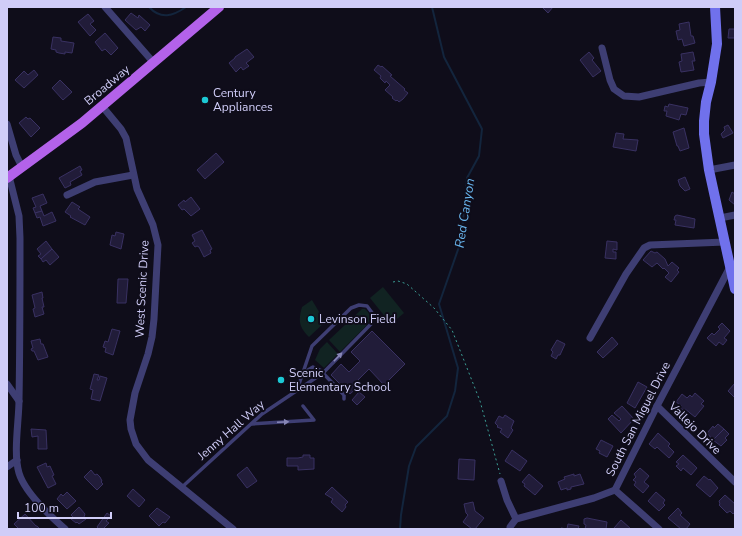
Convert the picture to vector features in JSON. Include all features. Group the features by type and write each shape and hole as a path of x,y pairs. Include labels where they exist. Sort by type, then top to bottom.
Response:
{"main road":[{"name":"Broadway","path":"8,177 59,140 102,106 219,7"}],"street":[{"path":"105,7 154,63"},
{"path":"715,7 717,44 704,121 710,170 735,289"},
{"path":"602,48 610,80 614,89 619,94 624,96 639,97 698,83 711,82"},
{"name":"West Scenic Drive","path":"102,106 121,129 126,138 137,189 153,225 158,245 152,337 132,407 130,420 131,428 136,444 141,452 181,488 233,529"},
{"path":"7,124 16,155 22,167"},
{"path":"710,170 735,165"},
{"path":"67,195 95,182 133,175"},
{"path":"8,177 19,216 20,231 19,401 16,460 22,482 30,493 65,529"},
{"path":"720,218 735,215"},
{"path":"590,338 626,274 644,248 650,245 725,242"},
{"name":"South San Miguel Drive","path":"516,519 594,498 615,490 657,406 730,268"},
{"path":"7,384 19,401"},
{"name":"Vallejo Drive","path":"657,406 735,482"},
{"path":"7,467 16,460"},
{"path":"501,481 507,500 516,519 510,529"},
{"path":"615,490 659,529"}],"lane":[{"name":"Jenny Hall Way","path":"181,488 262,414 323,373 372,324 373,314 367,306 359,305 351,308 312,346 297,390"},
{"path":"302,374 313,367 317,368 344,395 344,399"},
{"path":"252,424 314,420 303,406"}],"path":[{"path":"393,282 398,281 407,284 434,308 452,330 480,400 501,481"}],"shaded area":[{"path":"383,287 404,313 391,324 370,298"},
{"name":"Levinson Field","path":"312,300 325,322 309,337 301,327 300,316 302,307"},
{"path":"362,309 365,309 369,315 370,319 367,325 340,352 329,340"},
{"path":"327,342 338,354 324,368 315,360 320,349"}],"building":[{"path":"542,7 553,7 548,13"},
{"path":"131,13 138,18 139,15 150,25 145,31 141,27 136,30 125,20"},
{"path":"88,14 94,21 90,24 96,30 90,36 78,22"},
{"path":"689,22 691,36 693,36 695,43 684,46 682,39 678,40 676,31 680,30 679,24"},
{"path":"729,29 735,29 735,38 728,38"},
{"path":"105,33 118,48 111,55 105,49 102,51 95,42"},
{"path":"53,37 61,38 61,41 74,43 72,53 59,53 56,52 56,50 51,49"},
{"path":"247,49 254,57 246,63 249,66 243,70 241,67 236,72 229,63"},
{"path":"589,52 594,58 592,60 601,71 593,77 580,60"},
{"path":"693,52 695,61 692,61 694,70 681,72 679,62 682,61 681,54"},
{"path":"378,65 381,67 382,66 392,75 390,76 408,93 399,102 392,98 393,97 385,90 390,85 386,81 385,83 380,78 381,76 374,70"},
{"path":"34,70 38,75 24,88 15,80 24,71 28,75"},
{"path":"60,80 72,92 63,100 52,88"},
{"path":"669,104 688,108 686,115 681,114 679,120 666,116 667,111 664,111 665,106 668,107"},
{"path":"26,117 28,119 30,118 40,128 31,137 19,123"},
{"path":"728,125 733,133 723,138 721,134 725,130 724,127"},
{"path":"684,128 689,148 680,151 673,132"},
{"path":"616,133 624,134 623,139 638,140 636,151 613,147"},
{"path":"216,153 224,162 205,179 197,170"},
{"path":"80,166 82,175 70,182 71,185 65,188 59,178"},
{"path":"685,177 690,189 685,191 680,186 678,180"},
{"path":"732,192 735,194 735,205 729,200"},
{"path":"43,194 47,203 40,206 42,211 35,213 33,208 36,207 32,198"},
{"path":"191,197 200,209 191,216 184,209 182,210 178,205"},
{"path":"72,202 80,207 78,209 90,217 85,225 70,217 71,216 65,212"},
{"path":"42,211 44,216 52,212 56,221 43,226 40,217 37,218 35,213"},
{"path":"677,215 695,219 694,228 675,225 676,220 674,220 675,216"},
{"path":"202,230 212,249 210,250 211,253 204,257 199,247 195,247 192,243 195,241 192,235"},
{"path":"116,232 124,234 121,249 110,245 112,235 115,236"},
{"path":"46,241 52,249 41,259 38,256 41,254 37,249"},
{"path":"607,241 617,242 617,250 613,249 613,252 616,252 616,259 605,258"},
{"path":"52,249 59,257 50,265 46,260 43,262 41,259"},
{"path":"651,251 655,253 657,252 665,259 668,266 672,262 679,268 677,270 679,272 671,282 665,277 669,273 664,268 663,269 657,263 652,267 643,260"},
{"path":"118,279 128,279 126,303 117,303"},
{"path":"42,292 44,307 42,307 44,314 35,317 33,309 35,308 32,295"},
{"path":"722,323 730,331 724,338 727,340 723,345 719,342 716,346 707,338 712,333 714,335 720,329 718,327"},
{"path":"112,329 120,331 113,355 105,352 106,348 103,347 105,341 108,342"},
{"path":"372,331 405,364 384,385 369,369 358,380 361,384 350,394 331,375 341,364 349,372 360,361 351,352"},
{"path":"612,337 618,344 603,358 597,352"},
{"path":"40,339 48,357 38,360 34,351 31,349 33,348 31,341"},
{"path":"557,340 565,344 560,355 558,355 556,359 551,356 553,352 551,350"},
{"path":"94,374 99,375 97,380 99,380 100,376 107,378 100,401 91,399 93,390 90,389"},
{"path":"638,382 647,387 635,408 627,403"},
{"path":"735,383 735,398 728,391"},
{"path":"359,392 365,397 357,405 352,400"},
{"path":"695,393 704,401 701,404 704,406 695,417 685,409 684,411 680,408 682,406 676,402 682,394 687,398 690,395 692,397"},
{"path":"622,406 634,419 621,433 608,419 612,415 619,421 621,419 614,413"},
{"path":"505,415 514,421 511,428 513,430 508,438 500,432 502,429 497,427 498,426 495,423 499,416 503,418"},
{"path":"718,424 724,429 713,440 707,433 713,426 714,428"},
{"path":"31,429 46,430 47,449 38,449 38,436 32,437"},
{"path":"724,429 729,434 725,438 727,440 721,446 713,440"},
{"path":"658,433 670,444 668,446 674,452 669,458 657,447 655,449 649,444"},
{"path":"601,440 613,446 607,457 599,453 600,451 596,449"},
{"path":"512,450 527,461 520,471 505,461"},
{"path":"303,455 310,455 310,458 314,458 314,469 298,470 298,466 287,466 287,458 298,458 303,457"},
{"path":"683,455 697,468 691,475 683,468 681,471 676,466 679,464 676,462"},
{"path":"459,459 475,460 474,480 458,479"},
{"path":"46,463 47,467 50,466 54,475 52,476 56,484 48,488 37,467"},
{"path":"247,467 257,481 247,488 237,475"},
{"path":"640,468 649,476 644,482 649,486 643,493 634,485 636,482 633,480 636,477 634,474"},
{"path":"91,470 95,475 97,474 100,477 103,484 97,490 84,477"},
{"path":"529,474 543,486 535,495 524,486 525,484 522,482"},
{"path":"574,474 574,476 580,474 584,484 571,487 571,489 567,490 567,488 561,490 558,482 565,479 564,477"},
{"path":"704,476 709,480 710,479 718,488 710,497 696,485"},
{"path":"332,487 348,502 342,512 331,502 333,499 325,494"},
{"path":"133,489 145,500 139,507 127,496"},
{"path":"67,492 76,501 67,509 57,499 61,494 63,496"},
{"path":"656,492 665,500 663,503 665,505 659,511 648,501"},
{"path":"725,495 735,504 735,512 733,514 730,511 727,513 719,505 719,501"},
{"path":"473,502 475,511 484,518 475,529 472,529 463,522 468,515 464,504"},
{"path":"79,507 85,514 84,517 86,519 79,524 71,519 73,517 71,515"},
{"path":"157,508 170,517 165,523 163,522 159,526 149,516"},
{"path":"678,508 682,513 680,515 690,524 686,529 681,529 668,518"},
{"path":"107,513 111,516 106,521 109,523 103,529 99,529 97,527"},
{"path":"25,514 40,529 19,529 14,524"},
{"path":"587,518 607,522 606,529 585,529 586,525 584,524 584,519"},
{"path":"621,520 631,529 615,529 614,528"},
{"path":"568,524 579,526 578,529 567,529"}],"waterway":[{"path":"149,7 158,14 163,15 176,13 186,7"},
{"name":"Red Canyon","path":"400,529 409,466 416,447 447,416 455,391 458,368 439,304 461,241 467,178 479,156 482,129 444,57 432,7"}],"place":[{"name":"Century Appliances","path":"205,100"},
{"name":"Levinson Field","path":"311,319"},
{"name":"Scenic Elementary School","path":"281,380"}]}
